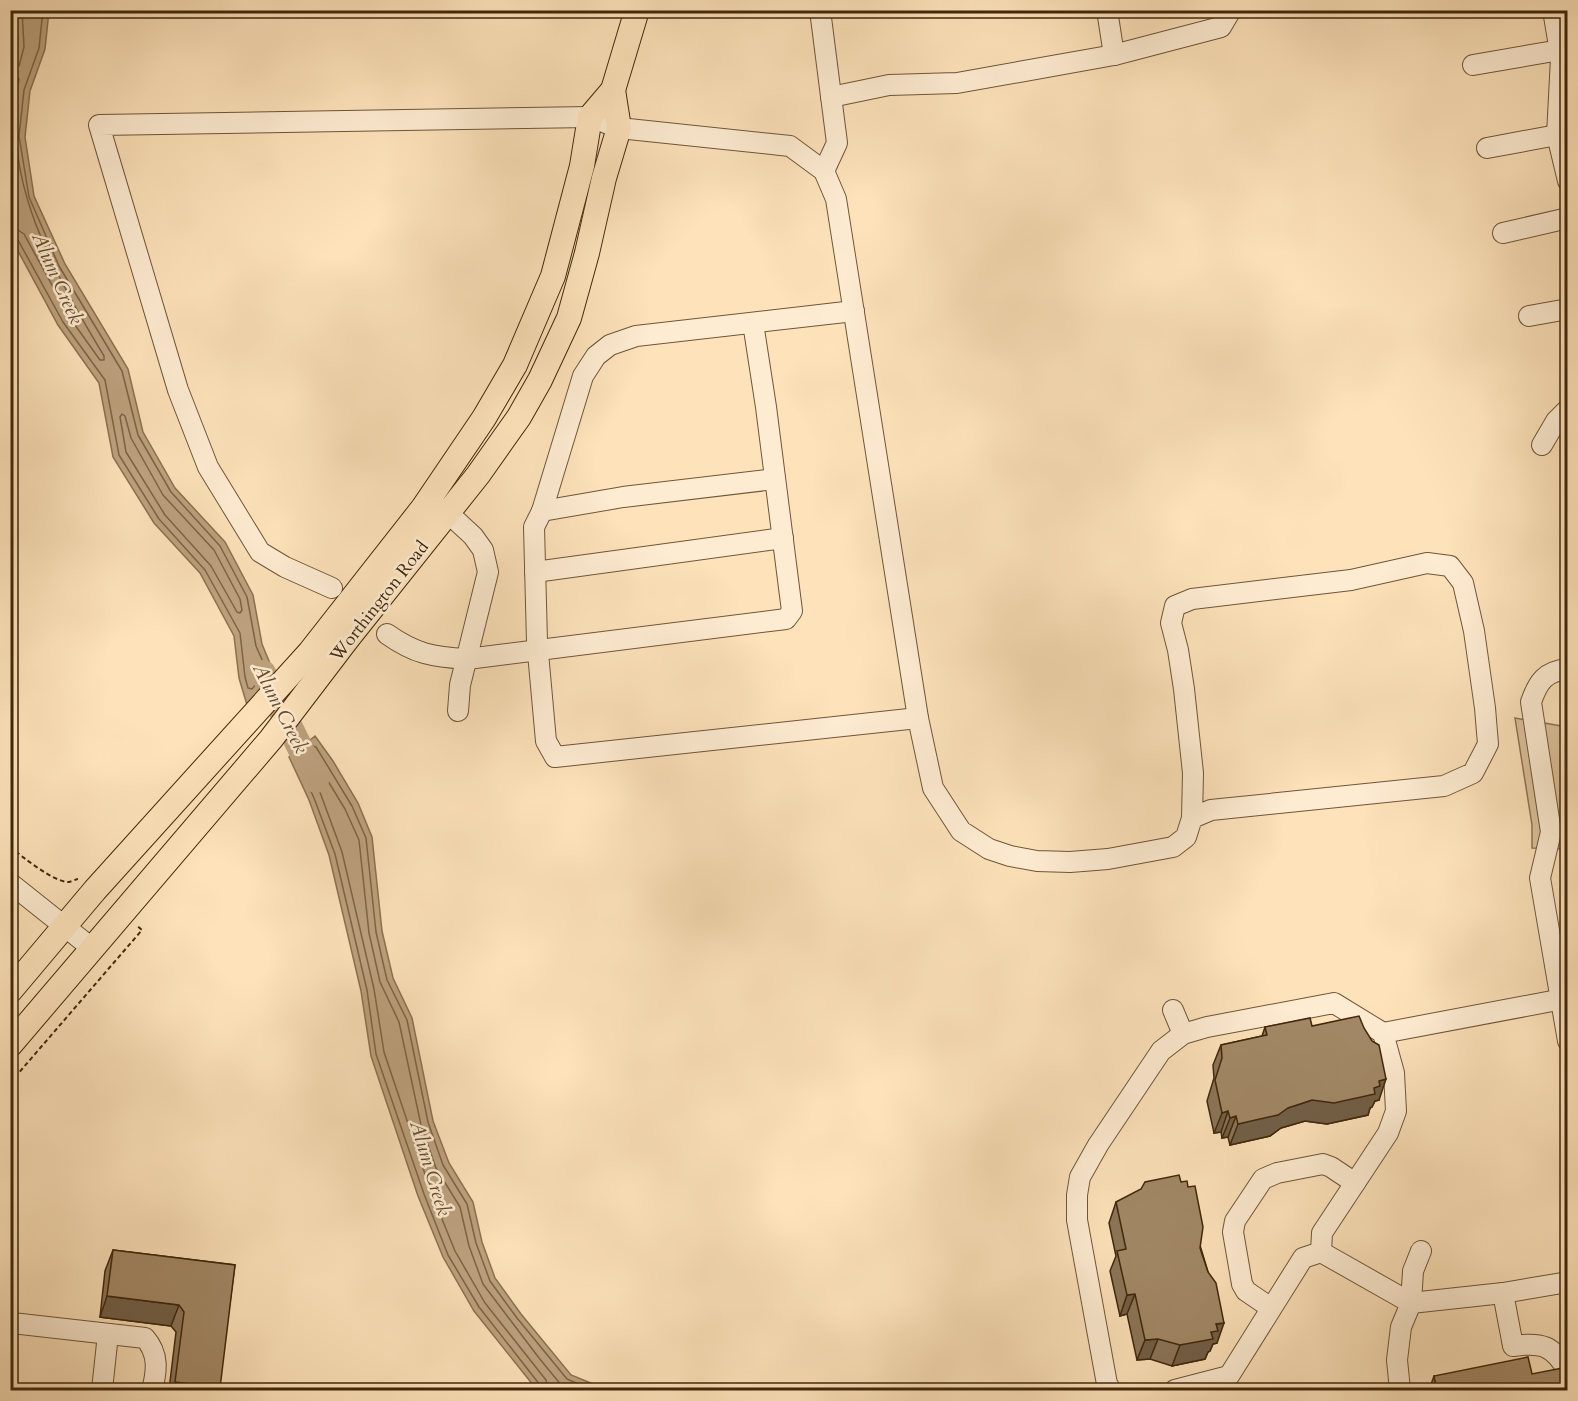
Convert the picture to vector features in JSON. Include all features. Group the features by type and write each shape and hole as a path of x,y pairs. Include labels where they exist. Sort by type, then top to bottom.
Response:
{"main road":[{"name":"Worthington Road","path":"10,1045 244,771 324,672 437,507 515,365 553,276 582,165 590,117 613,90 637,10"},
{"name":"Worthington Road","path":"10,991 64,926 437,507 498,449 540,380 569,318 619,128 613,90"}],"street":[{"path":"820,10 837,143 824,171"},
{"path":"1107,10 1114,55"},
{"path":"831,97 890,85 957,83 1114,55 1221,27 1231,10"},
{"path":"1554,10 1561,76 1557,135 1568,181"},
{"path":"1473,65 1560,50"},
{"path":"332,588 285,567 260,552 207,467 178,390 99,125 590,117 619,128 790,146 824,171 836,199 918,718 933,788 961,831 989,849 1037,861 1070,862 1108,859 1173,847 1186,837 1192,818 1193,773 1184,689 1171,623 1175,606 1192,599 1351,579 1427,563 1450,566 1463,583 1474,631 1488,744 1473,773 1444,786 1211,810 1192,818"},
{"path":"1487,148 1557,135"},
{"path":"1503,233 1568,218"},
{"path":"1529,316 1568,309"},
{"path":"854,311 636,336 610,345 596,356 583,376 542,511 534,527 538,651 546,741 555,757 918,718"},
{"path":"387,634 405,647 424,654 438,658 467,659 786,619 792,611 776,479 753,323"},
{"path":"1542,445 1556,421 1568,409"},
{"path":"542,511 623,497 776,479"},
{"path":"437,507 473,536 483,550 488,572 460,685 458,711"},
{"path":"535,572 783,538"},
{"path":"1568,669 1548,674 1537,685 1532,702 1551,832 1540,878 1564,999 1568,1041"},
{"path":"10,883 93,949"},
{"path":"1112,1390 1107,1384 1077,1220 1077,1195 1080,1177 1098,1145 1161,1051 1183,1034 1207,1027 1334,1003 1383,1033 1564,999"},
{"path":"1173,1010 1183,1034"},
{"path":"1321,1252 1322,1233 1388,1132 1396,1111 1394,1073 1383,1033"},
{"path":"1271,1308 1246,1291 1242,1284 1233,1232 1235,1221 1263,1179 1277,1173 1323,1164 1355,1183"},
{"path":"1400,1390 1397,1360 1401,1327 1411,1303 1413,1271 1421,1251"},
{"path":"1175,1390 1229,1376 1303,1258 1321,1252 1411,1303 1503,1293 1568,1282"},
{"path":"1503,1293 1513,1346 1531,1343 1548,1347 1561,1358 1568,1371"},
{"path":"12,1323 145,1338 153,1347 157,1359 152,1390"},
{"path":"102,1390 108,1334"}],"shaded area":[{"path":"1515,718 1567,727 1567,849 1532,848 1532,825"}],"water":[{"path":"16,11 49,11 45,49 30,91 25,137 34,196 65,264 128,369 143,432 175,488 225,542 253,595 262,644 274,673 247,705 239,678 234,636 200,573 154,523 113,457 99,383 58,325 11,238 10,73 18,46"},
{"path":"315,736 358,803 372,837 382,931 393,978 412,1018 433,1121 449,1163 473,1202 482,1242 495,1278 571,1375 608,1390 537,1390 474,1311 443,1257 418,1196 371,1056 361,991 329,855 309,800 289,757"}],"building":[{"path":"1359,1016 1372,1041 1379,1045 1386,1079 1379,1081 1380,1086 1374,1088 1375,1094 1334,1103 1312,1100 1288,1108 1278,1115 1238,1124 1236,1116 1230,1118 1228,1111 1222,1113 1215,1080 1222,1058 1221,1045 1267,1035 1265,1027 1310,1018 1312,1026"},
{"path":"1179,1175 1181,1182 1187,1181 1188,1187 1195,1186 1203,1227 1200,1248 1208,1272 1216,1283 1224,1323 1216,1324 1218,1331 1211,1332 1213,1339 1180,1345 1158,1339 1145,1340 1135,1294 1127,1295 1117,1251 1126,1249 1116,1202 1141,1189 1145,1182"},
{"path":"113,1250 235,1265 220,1388 175,1382 184,1312 179,1305 107,1296"},
{"path":"1528,1357 1532,1374 1568,1367 1568,1390 1437,1390 1434,1376"}],"waterway":[{"name":"Alum Creek","path":"263,673 316,780"}]}
